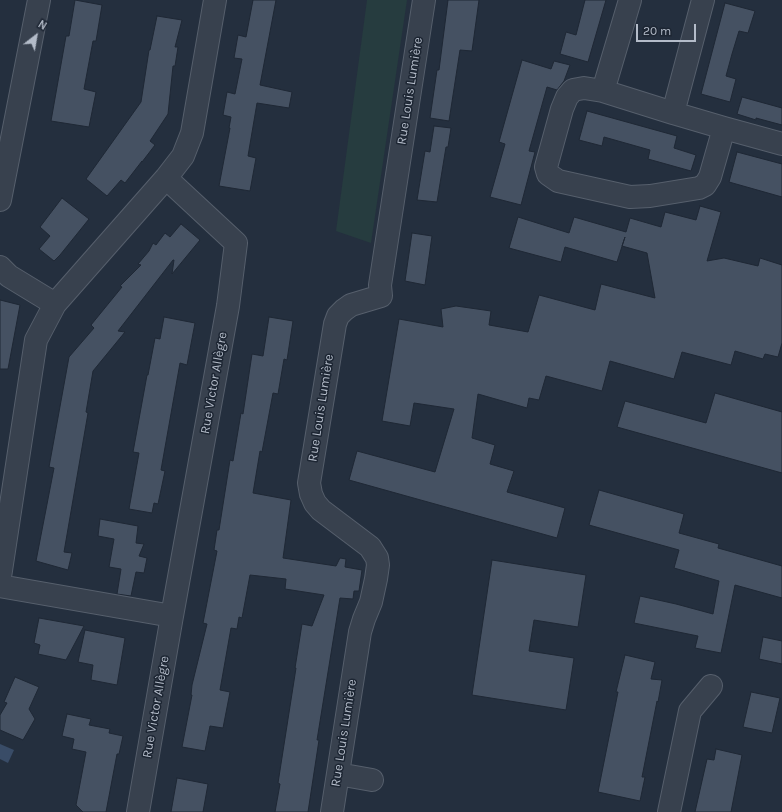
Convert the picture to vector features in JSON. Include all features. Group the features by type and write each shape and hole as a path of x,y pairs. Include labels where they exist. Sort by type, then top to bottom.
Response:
{"street":[{"path":"0,200 39,0"},
{"path":"0,577 36,340 55,304 166,178 182,156 192,133 215,0"},
{"name":"Rue Louis Lumière","path":"332,812 360,632 371,602 378,565 377,558 370,547 321,510 315,503 311,494 309,483 335,324 338,316 351,305 381,296 380,285 424,0"},
{"path":"603,91 630,0"},
{"path":"673,113 703,0"},
{"path":"724,128 710,177 705,185 699,188 664,194 630,197 558,181 548,174 546,167 562,109 567,97 573,90 584,88 603,91 673,113 782,144"},
{"name":"Rue Victor Allègre","path":"138,812 228,306 236,243 166,178"},
{"path":"0,267 9,276 55,304"},
{"path":"0,586 172,616"},
{"path":"669,812 690,711 711,686"},
{"path":"338,774 372,780"}],"green space":[{"path":"367,0 407,0 371,243 336,231"}],"water":[{"path":"0,744 14,750 8,763 0,759"}],"building":[{"path":"75,0 102,5 96,41 93,41 84,89 96,92 89,127 51,121 66,36 69,36"},
{"path":"253,0 276,0 260,85 292,92 289,108 257,103 248,156 256,158 250,191 219,186 231,117 223,115 227,92 235,94 242,59 234,58 238,35 246,37"},
{"path":"448,0 479,0 472,51 460,50 449,121 430,118 437,70 439,70"},
{"path":"585,0 606,0 588,62 560,54 566,32 576,35"},
{"path":"725,3 755,11 748,33 739,31 732,54 726,76 736,79 730,102 701,94"},
{"path":"157,16 182,20 175,47 178,47 175,66 173,66 168,114 150,141 155,145 125,183 121,180 107,196 86,179 141,102 149,50"},
{"path":"522,60 551,69 554,61 570,65 564,81 557,90 547,87 529,151 535,152 521,205 490,197 505,144 499,142"},
{"path":"742,97 782,108 782,125 756,118 756,120 737,114"},
{"path":"587,111 677,136 674,148 696,155 691,171 648,159 650,150 604,137 602,146 579,140"},
{"path":"434,126 451,128 448,147 446,147 437,202 417,200 425,151 430,152"},
{"path":"737,152 782,164 782,197 729,182"},
{"path":"62,198 89,219 54,261 39,249 50,236 40,227"},
{"path":"700,206 721,212 707,261 724,258 758,266 760,258 782,265 782,343 778,357 765,354 763,359 735,351 731,365 682,352 674,379 610,361 602,391 546,376 539,400 529,398 527,408 478,394 472,438 495,445 490,464 514,471 507,492 565,508 557,538 349,480 357,451 435,472 454,409 414,403 410,426 382,421 399,319 443,327 441,309 456,306 491,311 489,325 528,332 539,295 595,310 601,284 655,298 647,253 622,246 617,262 565,247 561,262 509,248 518,217 569,233 574,217 626,232 630,218 661,227 665,212 696,220"},
{"path":"181,224 200,240 172,274 173,260 118,331 125,332 93,371 86,412 88,413 64,552 72,553 68,570 36,561 54,468 49,467 69,357 94,328 91,325 122,287 120,286 141,265 138,264 149,251 153,243 156,245 165,233 170,237"},
{"path":"412,233 432,236 425,285 405,281"},
{"path":"0,300 20,305 8,369 0,369"},
{"path":"164,317 195,323 187,365 180,363 161,470 165,471 158,504 154,503 152,513 129,509 139,453 133,452 147,375 155,338 160,339"},
{"path":"269,317 293,321 287,360 284,359 278,394 273,393 262,452 260,451 253,493 291,500 283,558 336,566 340,558 346,559 345,567 362,570 359,591 354,591 353,599 340,598 317,740 319,740 308,812 275,812 302,624 312,626 324,595 285,589 286,579 250,575 242,618 239,617 237,629 231,628 220,690 230,692 223,728 210,726 205,751 182,747 192,695 192,685 207,624 203,623 217,551 214,550 217,530 219,530 230,460 233,461 241,413 243,414 252,354 263,356"},
{"path":"715,393 782,412 782,473 617,427 625,401 706,423"},
{"path":"599,490 684,514 679,533 719,544 718,548 782,566 782,598 735,585 721,653 695,648 698,636 634,623 640,596 713,614 719,581 674,568 679,550 589,525"},
{"path":"100,519 138,526 136,543 144,544 139,556 147,558 144,573 136,572 131,596 117,594 121,569 109,567 114,539 98,536"},
{"path":"492,560 586,575 578,627 534,620 529,651 574,658 566,710 472,695"},
{"path":"39,618 84,626 66,660 38,654 40,645 34,643"},
{"path":"85,630 125,638 117,685 91,680 93,665 78,662"},
{"path":"763,637 782,641 782,664 759,659"},
{"path":"625,655 655,662 651,679 662,680 642,777 645,777 640,801 598,792 618,692 616,692"},
{"path":"15,677 39,687 29,709 35,719 23,740 0,730 0,715 7,703 4,702"},
{"path":"751,692 780,698 772,733 743,727"},
{"path":"67,714 91,719 89,725 110,729 109,733 123,736 119,754 117,754 106,812 83,812 76,805 86,752 72,749 74,739 62,736"},
{"path":"716,749 742,755 731,812 695,812 707,759 714,760"},
{"path":"177,778 208,784 203,812 171,812"}]}
